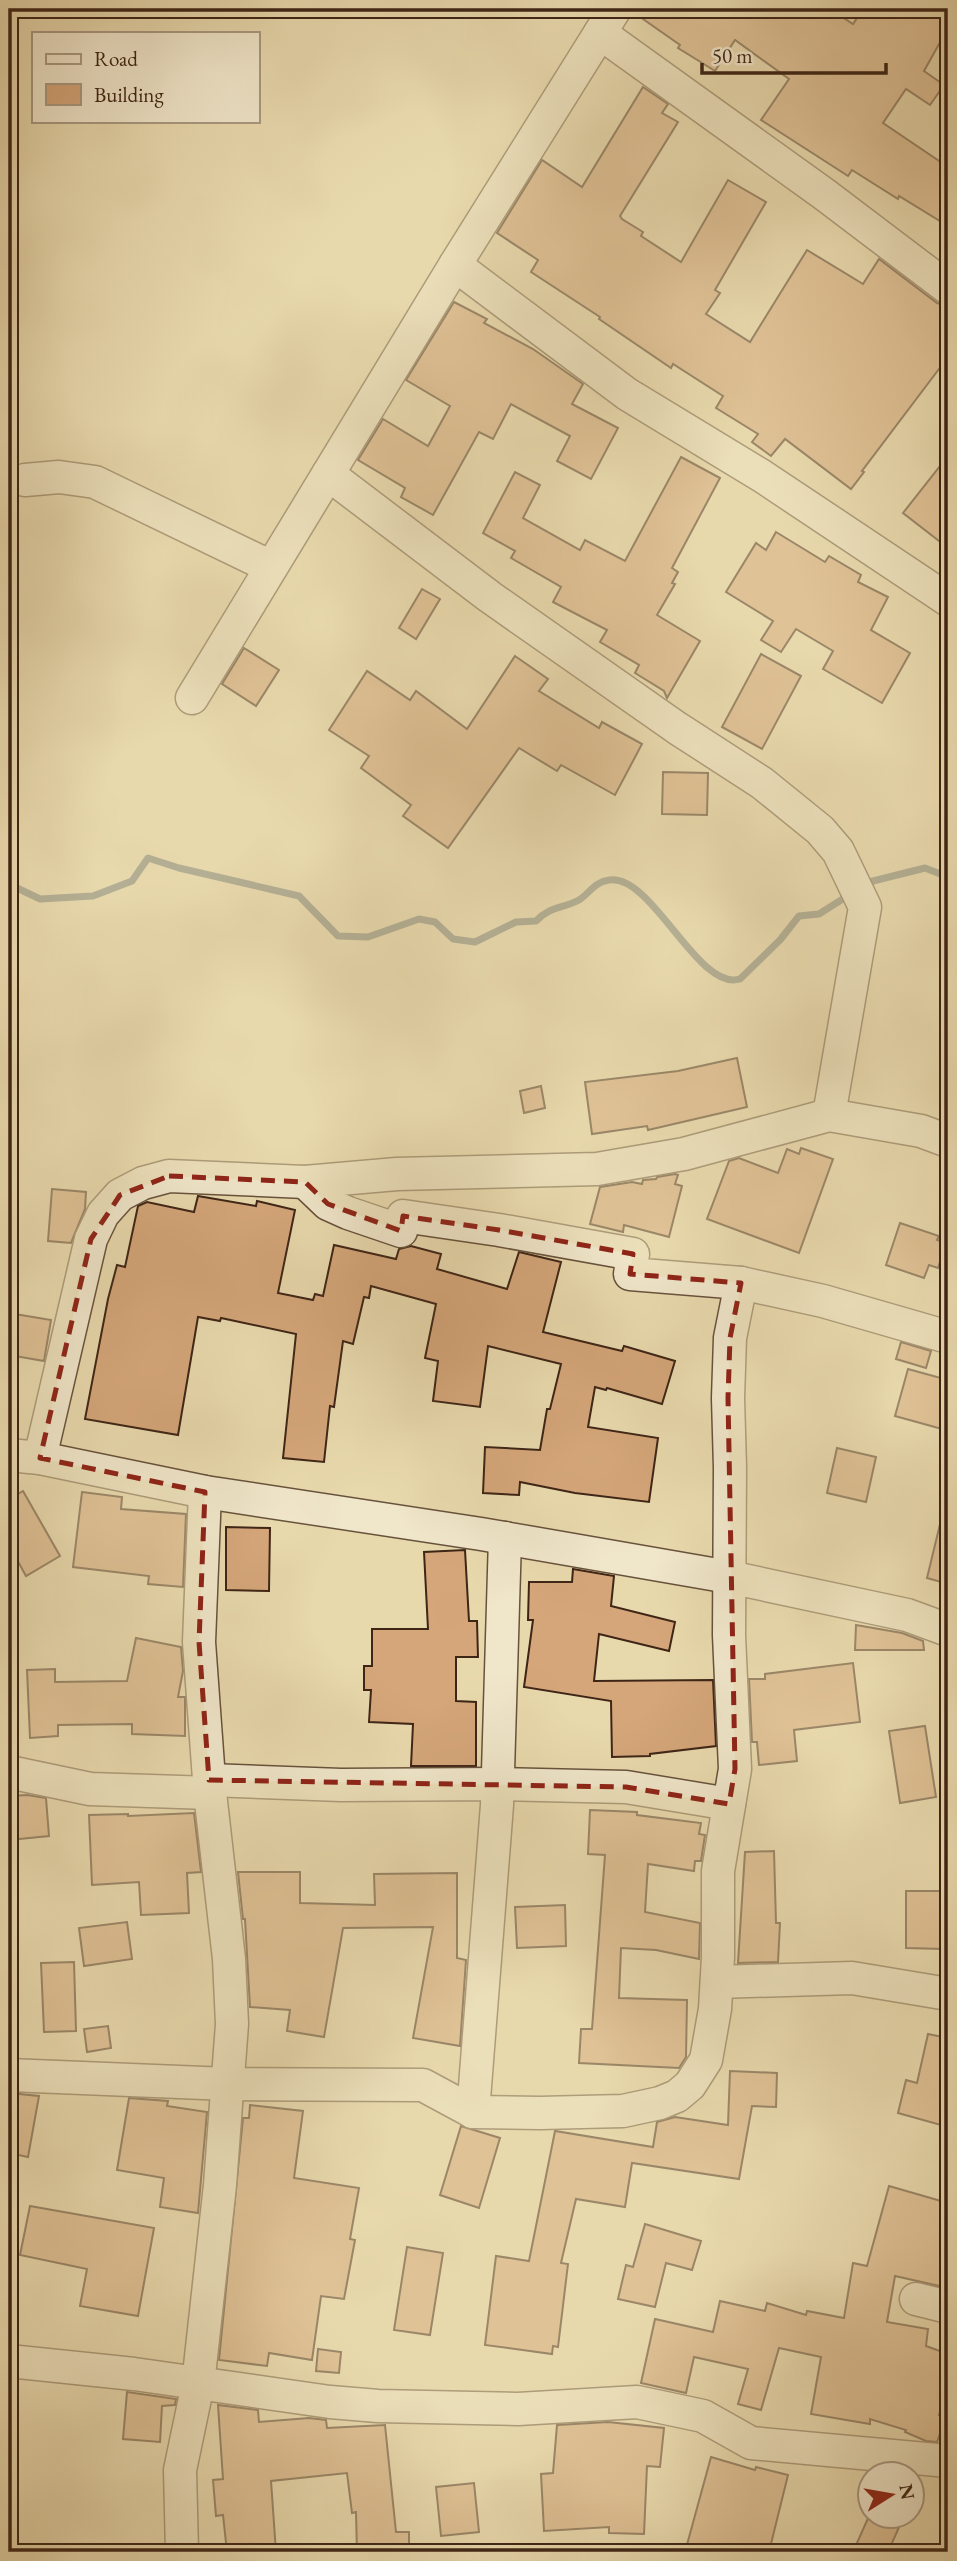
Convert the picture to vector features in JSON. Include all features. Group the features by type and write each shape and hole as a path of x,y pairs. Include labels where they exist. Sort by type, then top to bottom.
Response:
{"street":[{"path":"192,698 607,21 824,194 948,288"},
{"path":"455,265 627,394 762,476 948,600"},
{"path":"328,474 490,597 677,728 762,783 820,830 838,851 851,874 864,907 829,1115"},
{"path":"25,480 59,477 95,482 271,567"},
{"path":"40,1458 91,1239 103,1214 120,1195 142,1183 169,1176 305,1182 397,1174 597,1169 684,1154 780,1126 829,1115 921,1131 948,1140"},
{"path":"305,1182 328,1204 356,1217 401,1231 403,1216 633,1254 629,1273 741,1283 823,1301 948,1337"},
{"path":"9,2075 228,2084 423,2085 473,2112 623,2111 660,2103 677,2096 690,2085 706,2060 717,1982 718,1871 734,1769 728,1386 730,1338 741,1283"},
{"path":"9,1455 40,1458 205,1492 505,1538 729,1577 907,1615 948,1630"},
{"path":"182,2552 180,2470 198,2384 220,2185 232,2024 209,1787 199,1642 205,1492"},
{"path":"473,2112 498,1784 505,1538"},
{"path":"9,1772 90,1789 498,1784 626,1787 729,1804"},
{"path":"717,1982 852,1978 948,1994"},
{"path":"916,2299 948,2307"},
{"path":"9,2361 134,2374 330,2402 424,2408 518,2409 637,2402 704,2416 751,2443 948,2462"}],"highlighted area":[{"path":"169,1176 305,1182 328,1204 401,1231 403,1216 499,1230 633,1254 630,1274 741,1283 730,1338 728,1398 735,1769 729,1804 626,1787 209,1780 199,1642 205,1492 40,1458 91,1239 120,1195"}],"building":[{"path":"633,9 830,9 853,24 863,9 948,9 948,28 924,71 944,85 930,105 906,89 883,123 948,167 948,226 852,170 848,176 761,120 789,79 735,40 715,71 678,48 680,45 633,12"},
{"path":"643,87 668,104 662,113 678,122 620,216 622,219 643,232 641,236 681,262 728,180 766,202 715,290 720,293 706,314 750,342 807,250 863,284 879,259 937,303 948,306 948,357 851,489 785,439 771,456 752,442 758,434 716,408 723,396 673,364 671,368 531,272 538,260 497,233 542,160 582,187"},
{"path":"454,302 487,319 484,323 533,349 583,384 572,404 618,428 591,479 557,461 570,436 511,404 493,439 479,432 433,515 401,497 405,488 358,460 383,419 428,446 450,406 406,380"},
{"path":"948,456 948,548 903,513"},
{"path":"681,457 720,478 672,568 678,572 672,583 675,584 657,615 700,641 667,698 664,691 635,673 639,665 600,642 607,630 553,602 561,587 511,558 515,551 483,533 515,472 540,485 523,518 580,550 585,540 625,561"},
{"path":"776,532 825,562 829,556 861,575 858,582 888,597 871,630 910,653 882,703 823,669 833,651 796,629 781,652 761,640 773,621 726,592 756,543 766,550"},
{"path":"422,589 440,599 416,639 399,628"},
{"path":"244,648 279,670 256,706 222,684"},
{"path":"761,654 801,676 762,749 722,727"},
{"path":"515,656 548,679 539,691 599,728 602,722 642,744 615,795 561,765 557,771 519,748 448,848 403,816 411,805 361,768 369,756 329,730 367,671 410,700 416,691 467,729"},
{"path":"663,772 708,773 707,815 662,814"},
{"path":"737,1058 747,1107 648,1130 647,1126 592,1134 585,1082 678,1071"},
{"path":"541,1086 545,1108 524,1113 520,1091"},
{"path":"801,1148 833,1159 799,1253 707,1219 729,1161 739,1158 778,1173 787,1149 799,1154"},
{"path":"678,1175 675,1184 682,1186 669,1237 624,1225 623,1232 590,1224 600,1187 632,1182 642,1184 643,1180"},
{"path":"52,1189 86,1192 85,1209 71,1243 48,1241"},
{"path":"198,1196 256,1206 257,1201 295,1210 278,1293 313,1300 315,1294 323,1296 334,1245 396,1259 399,1249 411,1246 441,1254 437,1269 507,1289 519,1252 561,1262 543,1332 622,1351 624,1346 675,1361 662,1404 595,1387 588,1427 658,1438 649,1502 575,1493 520,1482 519,1495 483,1493 485,1447 540,1450 547,1409 550,1409 561,1364 488,1346 480,1407 433,1401 438,1361 425,1358 436,1304 371,1286 369,1298 364,1297 353,1344 343,1341 334,1407 330,1406 324,1462 283,1458 296,1334 221,1318 220,1321 198,1317 178,1435 85,1419 108,1299 117,1265 125,1267 138,1206 147,1202 194,1212"},
{"path":"900,1223 939,1236 937,1240 946,1243 938,1268 929,1265 924,1278 886,1265"},
{"path":"9,1313 51,1320 44,1361 9,1355"},
{"path":"901,1342 931,1351 926,1368 896,1359"},
{"path":"908,1369 948,1380 948,1405 942,1429 895,1416"},
{"path":"837,1448 876,1457 866,1502 827,1493"},
{"path":"23,1491 60,1556 26,1576 9,1545 9,1499"},
{"path":"82,1492 122,1497 121,1509 186,1514 183,1587 148,1584 149,1576 73,1567"},
{"path":"941,1520 948,1521 948,1584 927,1578"},
{"path":"226,1527 270,1528 269,1591 226,1590"},
{"path":"465,1550 469,1621 477,1621 478,1657 456,1657 456,1701 476,1702 476,1766 411,1766 413,1724 369,1722 371,1690 364,1690 364,1666 372,1666 372,1629 428,1629 424,1552"},
{"path":"573,1569 614,1576 611,1606 675,1622 669,1651 599,1634 594,1681 713,1680 716,1746 650,1756 612,1757 611,1701 524,1687 533,1620 528,1620 529,1582 572,1582"},
{"path":"856,1625 902,1633 923,1641 924,1650 855,1650"},
{"path":"136,1638 181,1647 183,1671 178,1697 185,1697 185,1736 132,1734 132,1724 58,1725 58,1736 30,1738 27,1670 55,1669 55,1682 127,1681"},
{"path":"853,1663 860,1722 794,1730 797,1761 759,1765 757,1742 752,1742 749,1679 765,1679 765,1674"},
{"path":"925,1726 936,1797 900,1803 889,1731"},
{"path":"9,1796 46,1798 49,1836 10,1840"},
{"path":"590,1810 637,1812 637,1815 701,1823 699,1834 705,1835 701,1861 695,1861 694,1871 648,1864 645,1912 700,1923 699,1959 656,1950 621,1948 619,1998 687,2000 686,2057 679,2068 579,2063 581,2029 592,2029 605,1855 588,1854"},
{"path":"194,1813 201,1872 187,1873 189,1913 141,1915 139,1882 92,1885 89,1815"},
{"path":"774,1851 776,1923 780,1923 778,1962 738,1963 745,1852"},
{"path":"238,1872 300,1872 300,1903 375,1905 374,1874 457,1873 457,1958 466,1960 460,2046 413,2038 433,1927 343,1928 324,2037 287,2031 290,2010 250,2007 245,1919"},
{"path":"906,1891 943,1891 943,1949 906,1948"},
{"path":"565,1905 566,1946 517,1948 515,1907"},
{"path":"127,1922 132,1959 84,1966 79,1928"},
{"path":"74,1962 76,2031 44,2032 41,1963"},
{"path":"108,2026 111,2048 87,2052 84,2029"},
{"path":"928,2034 948,2038 948,2127 898,2113 906,2080 917,2083"},
{"path":"730,2071 777,2073 776,2107 752,2106 739,2179 632,2163 625,2207 576,2199 561,2263 568,2264 558,2347 553,2346 552,2354 485,2345 496,2256 529,2261 555,2131 653,2147 657,2122 675,2117 728,2125"},
{"path":"9,2093 39,2096 28,2157 9,2153"},
{"path":"129,2098 168,2101 167,2106 207,2112 198,2213 160,2207 164,2178 117,2170"},
{"path":"250,2105 303,2111 294,2178 359,2188 350,2239 355,2240 344,2299 321,2296 312,2360 269,2353 267,2366 219,2360 243,2118 249,2118"},
{"path":"461,2126 500,2138 479,2208 440,2195"},
{"path":"889,2186 948,2203 948,2288 895,2276 887,2322 928,2329 926,2346 948,2354 948,2389 939,2415 946,2417 937,2442 926,2441 905,2432 906,2430 870,2419 870,2424 811,2414 821,2357 779,2348 761,2410 738,2404 748,2369 694,2357 686,2393 641,2383 655,2319 713,2332 720,2301 765,2311 767,2303 806,2315 807,2311 844,2318 853,2263 867,2266"},
{"path":"30,2206 154,2228 138,2316 80,2306 87,2269 20,2255"},
{"path":"645,2224 701,2241 692,2270 666,2263 655,2307 618,2299 626,2265 633,2267"},
{"path":"407,2247 443,2253 430,2335 394,2330"},
{"path":"318,2349 341,2352 339,2373 316,2371"},
{"path":"127,2392 176,2399 175,2405 162,2406 160,2442 123,2439"},
{"path":"218,2405 258,2410 259,2422 309,2418 326,2420 327,2428 385,2425 396,2532 409,2532 409,2552 357,2552 356,2512 352,2513 347,2473 271,2481 276,2552 227,2552 223,2515 216,2516 213,2480 223,2479"},
{"path":"608,2422 664,2428 660,2467 647,2466 644,2534 609,2533 609,2527 544,2531 541,2474 553,2473 557,2425"},
{"path":"711,2457 755,2470 756,2467 788,2475 769,2552 685,2552"},
{"path":"474,2483 479,2532 441,2536 436,2487"},
{"path":"863,2530 898,2530 888,2552 853,2552"}],"waterway":[{"path":"9,892 15,887 40,899 93,896 132,881 148,858 179,868 299,896 338,936 368,937 419,919 435,922 453,939 475,942 516,922 536,921 551,910 579,900 596,885 609,880 625,883 642,894 708,968 724,978 740,979 780,940 799,916 819,914 849,895"},
{"path":"862,887 869,882 925,868 948,877"}]}
